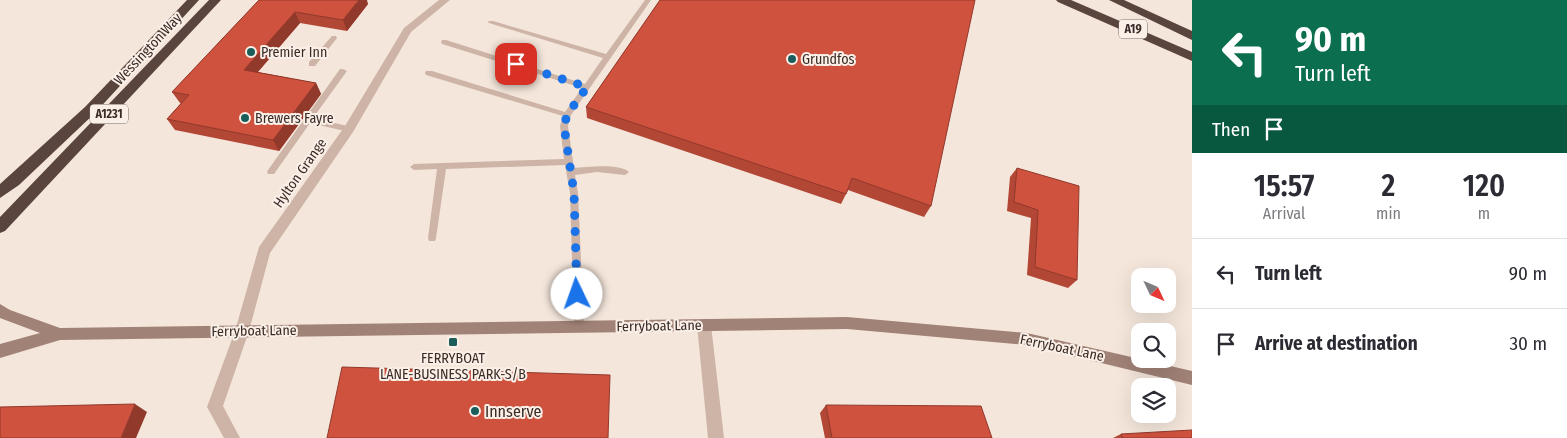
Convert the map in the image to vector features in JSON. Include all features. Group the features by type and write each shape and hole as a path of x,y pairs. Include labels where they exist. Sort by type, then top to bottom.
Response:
{"highway":[{"name":"Wessington Way","path":"0,192 90,110 193,0"},
{"name":"Wessington Way","path":"0,227 26,197 154,67 215,0"},
{"path":"1062,0 1192,57"},
{"name":"A19","path":"1074,0 1192,57"},
{"name":"A19","path":"1115,0 1192,35"},
{"name":"A19","path":"1124,0 1192,35"}],"street":[{"name":"Hylton Grange","path":"232,438 215,407 242,331 264,251 349,129 406,30 445,0"},
{"name":"Ferryboat Lane","path":"0,310 5,314 60,334"},
{"name":"Ferryboat Lane","path":"0,351 60,334 847,323 1027,339 1192,378"},
{"path":"704,325 716,438"}],"lane":[{"path":"579,327 574,193 564,126 567,115 648,0"},
{"path":"491,22 608,57"},
{"path":"312,64 334,38"},
{"path":"444,42 587,87"},
{"path":"271,172 343,71"},
{"path":"429,73 567,115"},
{"path":"309,120 349,129"},
{"path":"432,238 442,166"},
{"path":"414,167 570,167 625,172"}],"building":[{"path":"259,0 359,0 343,20 295,12 244,70 316,83 273,140 167,119 189,95 172,92"},
{"name":"Grundfos","path":"660,0 975,0 931,206 852,178 846,194 586,107"},
{"path":"1017,168 1079,186 1077,280 1035,267 1038,210 1014,202"},
{"name":"Innserve","path":"342,367 610,375 608,438 327,438"},
{"path":"135,404 121,438 0,438 0,407"},
{"path":"826,405 981,406 992,438 832,438"},
{"path":"1192,430 1192,438 1123,438 1121,434"}],"place":[{"name":"Premier Inn","path":"251,52"},
{"name":"Grundfos","path":"792,59"},
{"name":"Brewers Fayre","path":"245,118"},
{"name":"FERRYBOAT LANE-BUSINESS PARK-S/B","path":"453,342"},
{"name":"Innserve","path":"475,411"}],"route":[{"path":"516,64 587,87 567,115 564,126 574,193 577,294"}]}
